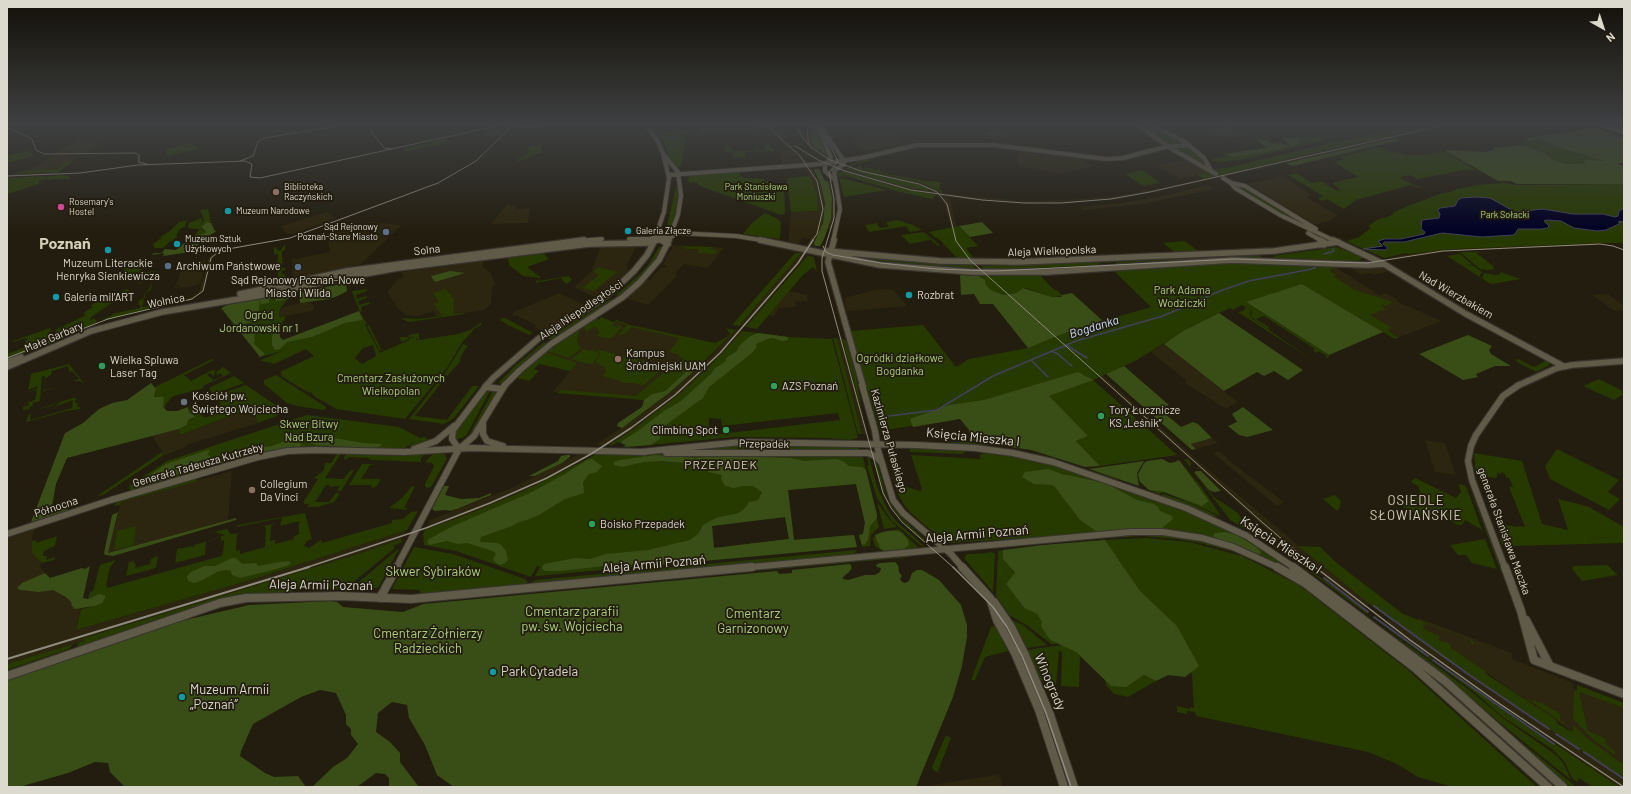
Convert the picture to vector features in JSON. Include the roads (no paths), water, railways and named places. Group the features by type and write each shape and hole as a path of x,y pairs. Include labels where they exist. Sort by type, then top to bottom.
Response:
{"street":[{"name":"Aleja Niepodległości","path":"459,449 453,442 452,433 485,387 516,356 538,339 599,301 618,286 634,271 648,254 667,196 668,175 665,161"},
{"name":"Aleja Niepodległości","path":"380,598 458,454 459,449 472,439 502,390 520,370 543,350 562,336 610,306 640,282 657,263 668,244 680,205 680,184 677,172 668,161"},
{"path":"668,175 677,172 686,174 844,161"},
{"path":"835,180 834,171 844,164 844,161"},
{"path":"840,167 857,161"},
{"path":"1193,161 1214,173 1206,161"},
{"path":"824,169 825,165 828,163"},
{"path":"809,165 818,166 824,169 835,180"},
{"path":"1200,165 1209,166"},
{"path":"680,184 685,177 693,173"},
{"name":"Nad Wierzbakiem","path":"1223,178 1230,182 1245,186 1338,242"},
{"name":"Kazimierza Pułaskiego","path":"835,180 840,209 828,262 875,431 879,454 890,492 897,506 905,515 944,549"},
{"name":"Nad Wierzbakiem","path":"1230,182 1235,188 1324,242 1324,245"},
{"name":"Nad Wierzbakiem","path":"1288,219 1384,264 1466,314 1563,366"},
{"name":"Solna","path":"274,288 286,283 354,270 583,240 654,238 671,235 692,234 748,238 830,253"},
{"path":"654,238 662,237 668,244"},
{"name":"Solna","path":"228,300 288,290 371,272 589,244 638,244 654,238"},
{"name":"Aleja Wielkopolska","path":"830,253 840,251 911,259 996,262 1091,260 1274,251 1338,242"},
{"path":"638,244 644,248 648,254"},
{"path":"833,245 840,251"},
{"path":"1253,251 1262,255 1263,258 1261,260"},
{"path":"1269,260 1267,253 1274,251"},
{"name":"Aleja Wielkopolska","path":"830,253 911,268 999,273 1103,269 1228,260 1269,260 1368,265 1384,264"},
{"path":"260,294 274,288 288,290"},
{"name":"Wolnica","path":"107,324 135,314 274,288"},
{"name":"Wolnica","path":"107,324 150,314 228,300"},
{"name":"Małe Garbary","path":"7,362 107,324"},
{"name":"Małe Garbary","path":"7,367 107,324"},
{"path":"1563,366 1624,361"},
{"name":"generała Stanisława Maczka","path":"1550,666 1534,660 1521,611 1472,480 1468,461 1472,442 1503,396 1513,388 1563,366"},
{"path":"485,387 502,390"},
{"name":"Aleja Niepodległości","path":"392,452 425,446 440,438 460,420"},
{"path":"483,423 482,434 487,441 494,444 525,449"},
{"name":"Przepadek","path":"642,452 727,443 877,444"},
{"path":"860,444 871,447 879,454"},
{"name":"Księcia Mieszka I","path":"877,444 954,446 1033,457 1061,464 1171,502 1222,523 1257,542 1288,563 1434,673 1466,699 1563,787"},
{"name":"Przepadek","path":"459,449 801,454 865,453 874,455 882,463"},
{"name":"Generała Tadeusza Kutrzeby","path":"111,500 271,454 309,450 404,452 459,449"},
{"name":"Północna","path":"7,534 111,500"},
{"name":"Aleja Armii Poznań","path":"7,676 213,606 255,596 419,598 1130,532 1171,533 1202,538 1234,547 1269,563 1305,583"},
{"name":"Winogrady","path":"944,549 951,554 991,601 999,623 1015,653 1039,710 1064,787"},
{"name":"Księcia Mieszka I","path":"1305,583 1415,668 1548,787"},
{"name":"Winogrady","path":"987,595 993,600 1007,620 1025,656 1049,711 1074,787"},
{"name":"generała Stanisława Maczka","path":"1521,611 1550,666"},
{"path":"1550,666 1624,694"}],"water":[{"path":"1461,198 1490,198 1515,212 1543,209 1573,214 1603,214 1615,217 1618,216 1619,211 1624,208 1624,222 1619,221 1619,224 1606,230 1597,231 1574,228 1561,221 1546,220 1544,221 1549,226 1548,228 1518,229 1513,235 1482,237 1442,233 1404,242 1384,242 1383,244 1388,248 1385,250 1363,249 1383,246 1378,241 1385,239 1401,239 1424,234 1425,232 1421,229 1422,220 1439,218 1440,214 1438,210 1440,208 1455,206"}],"waterway":[{"name":"Bogdanka","path":"1324,254 1334,251 1333,249"},
{"name":"Bogdanka","path":"1066,345 1163,316 1220,291 1249,281 1312,269 1316,267 1317,264"},
{"name":"Bogdanka","path":"1052,351 1066,345"},
{"path":"1066,345 1087,358"},
{"name":"Bogdanka","path":"881,417 937,410 993,376 1052,351"},
{"path":"1052,351 1058,354 1072,366"},
{"path":"1031,360 1048,377"},
{"path":"1324,578 1368,612"},
{"path":"1374,606 1468,674 1549,729"},
{"path":"1374,617 1428,656"},
{"path":"1433,660 1554,744"},
{"path":"1556,734 1579,749"},
{"path":"1584,752 1624,779"}],"tram line":[{"path":"139,161 147,164"},
{"path":"7,176 80,173 138,165 244,161"},
{"path":"245,161 252,164 250,177 260,178 337,161"},
{"path":"7,358 108,319 192,299 203,291 211,258 217,253 228,249 290,238 438,183 476,161"},
{"path":"833,161 837,162"},
{"path":"825,249 834,218 834,199 829,173 837,162"},
{"path":"837,162 861,171 919,184 937,192 947,204 956,241 971,261 982,271"},
{"path":"982,271 1235,259 1367,263 1443,251 1600,244 1613,246 1624,250"},
{"path":"825,249 826,252 833,255 881,263 936,269 982,271"},
{"path":"825,249 822,258 822,271 883,493 891,508 902,522 954,568"},
{"path":"982,271 1263,523 1316,568"},
{"path":"1315,567 1410,640 1500,704 1624,787"},
{"path":"954,568 993,607 1007,627 1022,656 1046,713 1071,787"}],"railway":[{"path":"803,161 817,181 823,209 817,234 812,241"},
{"path":"821,161 845,171 911,190 982,200 1024,203 1061,203 1111,199 1150,192 1286,161"},
{"path":"305,568 426,528 490,503 547,478 591,454 631,428 675,395 720,353 798,263 813,240"},
{"path":"7,659 309,567"}],"place":[{"name":"Biblioteka Raczyńskich","path":"276,192"},
{"name":"Rosemary's Hostel","path":"61,207"},
{"name":"Muzeum Narodowe","path":"228,211"},
{"name":"Galeria Złącze","path":"628,231"},
{"name":"Sąd Rejonowy Poznań-Stare Miasto","path":"386,232"},
{"name":"Muzeum Sztuk Użytkowych","path":"177,244"},
{"name":"Muzeum Literackie Henryka Sienkiewicza","path":"108,250"},
{"name":"Archiwum Państwowe","path":"168,266"},
{"name":"Sąd Rejonowy Poznań-Nowe Miasto i Wilda","path":"298,267"},
{"name":"Rozbrat","path":"909,295"},
{"name":"Galeria mil’ART","path":"56,297"},
{"name":"Kampus Śródmiejski UAM","path":"618,359"},
{"name":"Wielka Spluwa Laser Tag","path":"102,366"},
{"name":"AZS Poznań","path":"774,386"},
{"name":"Kościół pw. Świętego Wojciecha","path":"184,402"},
{"name":"Tory Łucznicze KS „Leśnik”","path":"1101,416"},
{"name":"Climbing Spot","path":"726,430"},
{"name":"Collegium Da Vinci","path":"252,490"},
{"name":"Boisko Przepadek","path":"592,524"},
{"name":"Park Cytadela","path":"493,672"},
{"name":"Muzeum Armii „Poznań”","path":"182,697"}],"district":[{"name":"Poznań","path":"65,244"},
{"name":"PRZEPADEK","path":"721,465"},
{"name":"OSIEDLE SŁOWIAŃSKIE","path":"1416,508"}],"park label":[{"name":"Park Stanisława Moniuszki","path":"756,192"},
{"name":"Park Sołacki","path":"1505,215"},
{"name":"Park Adama Wodziczki","path":"1182,296"},
{"name":"Ogród Jordanowski nr 1","path":"259,321"},
{"name":"Ogródki działkowe Bogdanka","path":"900,364"},
{"name":"Cmentarz Zasłużonych Wielkopolan","path":"391,384"},
{"name":"Skwer Bitwy Nad Bzurą","path":"309,430"},
{"name":"Skwer Sybiraków","path":"433,572"},
{"name":"Cmentarz parafii pw. św. Wojciecha","path":"572,620"},
{"name":"Cmentarz Garnizonowy","path":"753,622"},
{"name":"Cmentarz Żołnierzy Radzieckich","path":"428,642"}]}
